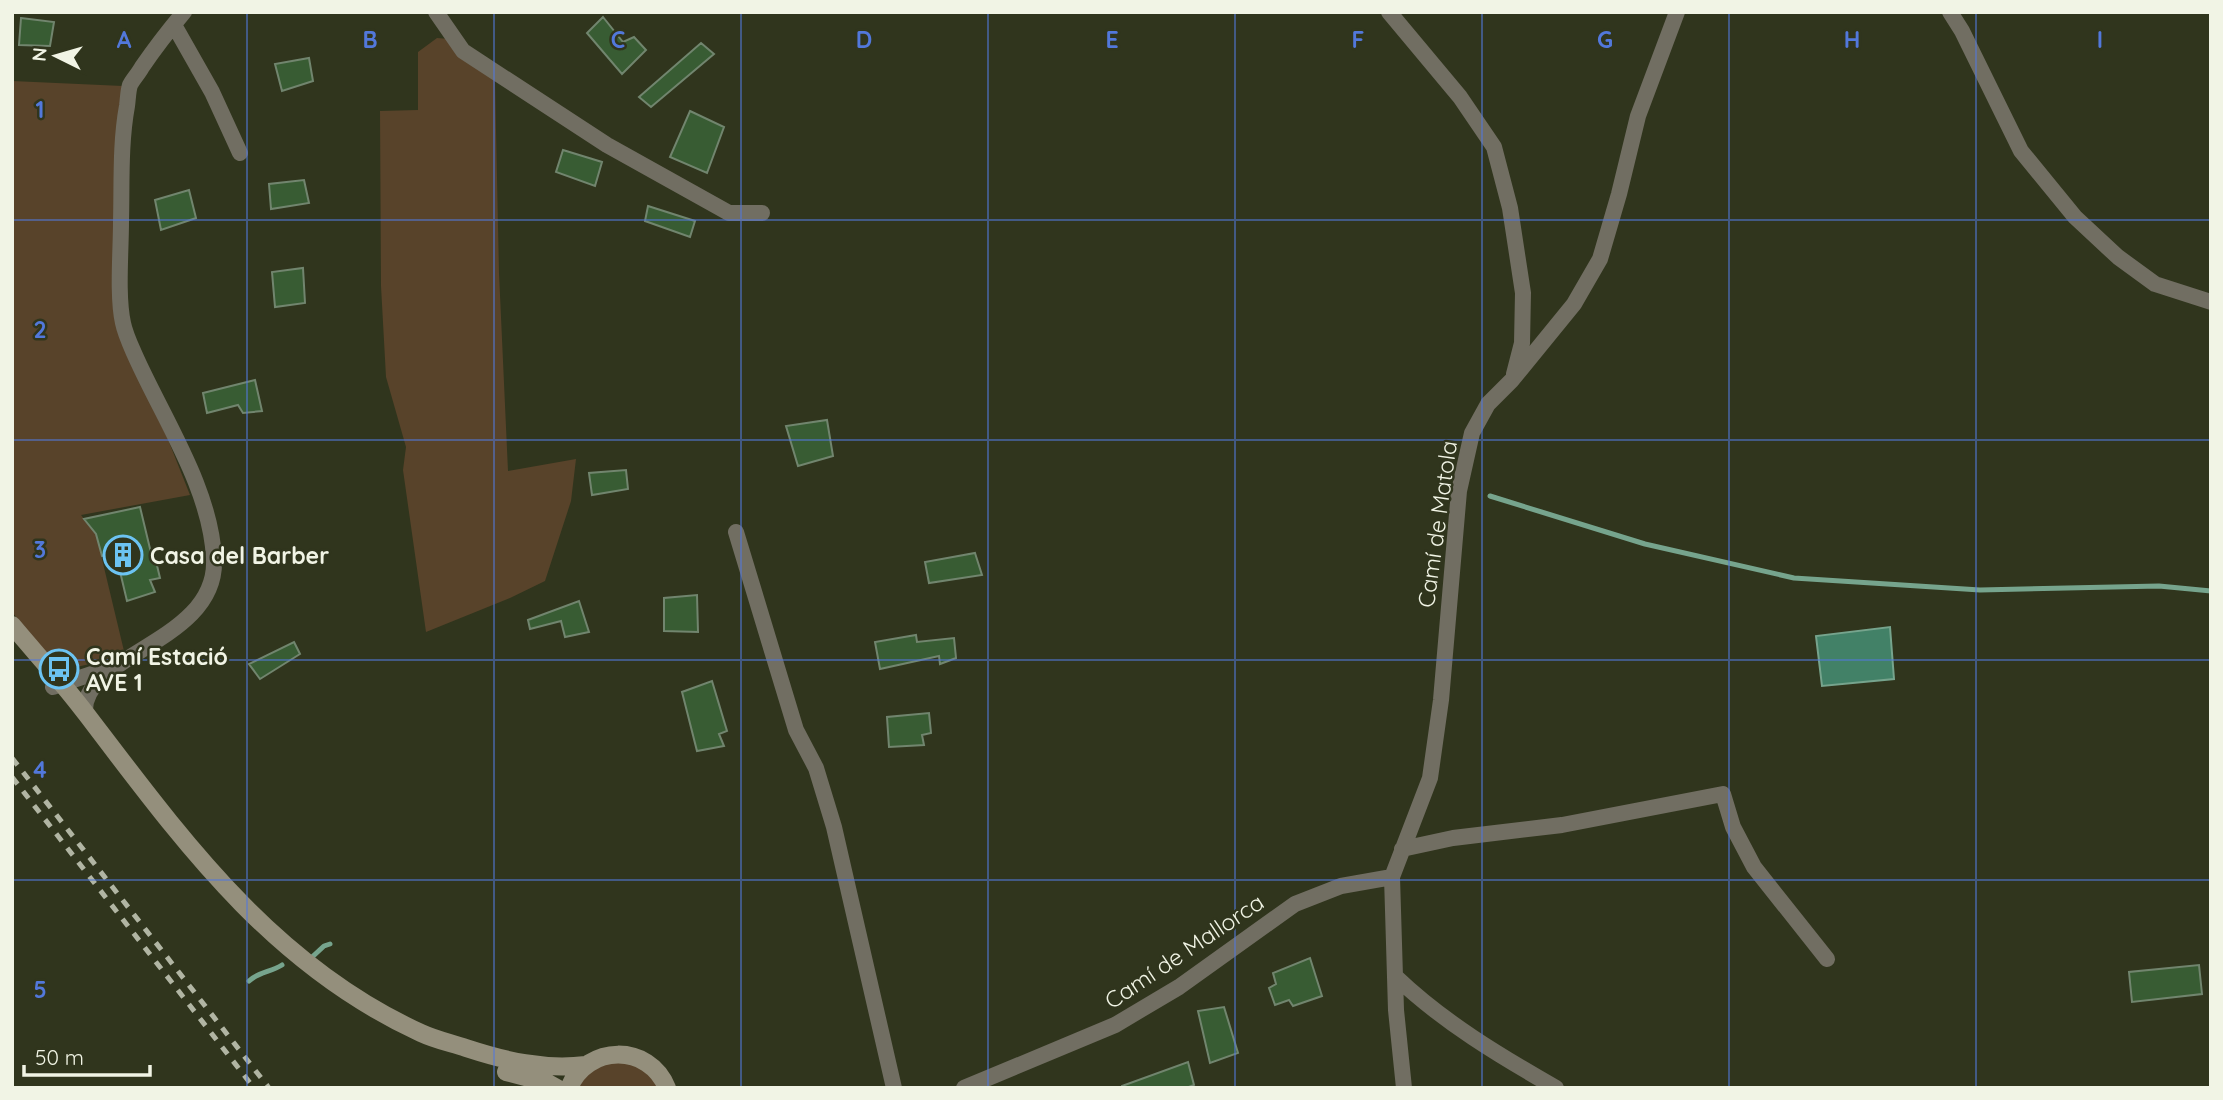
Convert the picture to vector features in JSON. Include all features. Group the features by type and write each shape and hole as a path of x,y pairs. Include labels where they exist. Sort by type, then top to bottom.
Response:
{"street":[{"path":"436,12 463,51 607,145 729,213 762,213"},
{"path":"1389,12 1460,97 1494,147 1510,208 1523,293 1522,343 1512,380"},
{"name":"Camí de Matola","path":"1404,1088 1396,1010 1392,877 1430,778 1441,700 1459,491 1472,433 1488,404 1512,380 1574,304 1600,259 1638,116 1677,12"},
{"path":"1950,12 2021,151 2075,217 2118,257 2155,284 2211,302"},
{"path":"57,685 115,666 142,652 178,625 203,600 214,578 213,544 199,493 188,463 133,352 122,322 120,275 123,125 130,85 179,18 240,153"},
{"path":"736,532 796,730 816,768 834,827 894,1088"},
{"path":"12,625 215,887 271,942 310,974 355,1005 426,1044 457,1058 548,1083 557,1088"},
{"path":"12,636 85,712 180,835 239,904 278,940 325,976 392,1019 438,1040 513,1063 564,1068 586,1065"},
{"path":"85,712 86,699 93,687 115,666"},
{"path":"1402,849 1453,838 1562,825 1645,811 1723,794 1733,827 1754,867 1826,959"},
{"name":"Camí de Mallorca","path":"964,1088 1115,1025 1179,986 1295,904 1341,886 1392,877"},
{"path":"1396,977 1422,1002 1511,1062 1556,1088"},
{"path":"569,1088 572,1080 586,1065 604,1055 618,1054 645,1061 668,1086"}],"shaded area":[{"path":"437,38 449,39 495,81 499,273 508,471 576,459 571,501 545,581 426,632 403,470 406,447 386,377 381,286 380,111 418,110 418,52"},
{"path":"12,81 123,86 121,264 133,351 190,495 81,515 96,534 124,651 102,661 60,671 12,612"},
{"path":"1890,627 1894,679 1822,686 1816,636"},
{"path":"600,1061 640,1063 662,1088 573,1088"}],"building":[{"path":"603,17 623,42 634,37 646,50 622,74 587,33"},
{"path":"21,18 54,22 50,46 19,45"},
{"path":"701,43 714,54 651,107 639,97"},
{"path":"309,58 313,81 282,91 275,64"},
{"path":"690,111 724,127 707,173 670,157"},
{"path":"563,150 602,162 595,186 556,172"},
{"path":"304,180 309,203 271,209 269,184"},
{"path":"189,190 196,218 161,230 155,200"},
{"path":"648,206 695,221 690,237 645,221"},
{"path":"303,268 305,303 275,307 272,272"},
{"path":"255,380 262,411 243,413 238,405 207,413 203,393"},
{"path":"827,420 833,456 798,466 786,426"},
{"path":"626,470 628,489 592,495 589,473"},
{"name":"Casa del Barber","path":"140,507 160,578 150,580 155,592 127,601 118,563 115,563 111,554 102,556 96,534 84,519"},
{"path":"975,553 982,575 929,583 925,562"},
{"path":"697,595 698,632 664,631 664,598"},
{"path":"579,601 589,632 565,637 561,621 530,629 528,620"},
{"path":"916,635 917,642 954,638 956,658 940,664 939,656 880,669 875,642"},
{"path":"294,642 300,654 260,679 249,664"},
{"path":"712,681 727,731 719,734 724,746 697,751 682,692"},
{"path":"929,713 931,733 922,735 924,745 889,747 887,717"},
{"path":"1310,958 1322,996 1293,1006 1289,1000 1275,1005 1269,988 1276,984 1273,973"},
{"path":"2199,965 2202,994 2132,1002 2129,972"},
{"path":"1224,1007 1238,1053 1210,1063 1198,1011"},
{"path":"1188,1062 1194,1085 1186,1088 1122,1088 1122,1086"}],"waterway":[{"path":"1490,496 1645,544 1794,578 1980,590 2159,586 2211,591"},
{"path":"310,959 330,944"},
{"path":"249,981 282,965"}],"railway":[{"path":"12,758 269,1088"},
{"path":"12,777 254,1088"}],"place":[{"name":"Casa del Barber","path":"123,555"},
{"name":"Camí Estació AVE 1","path":"59,669"}]}
